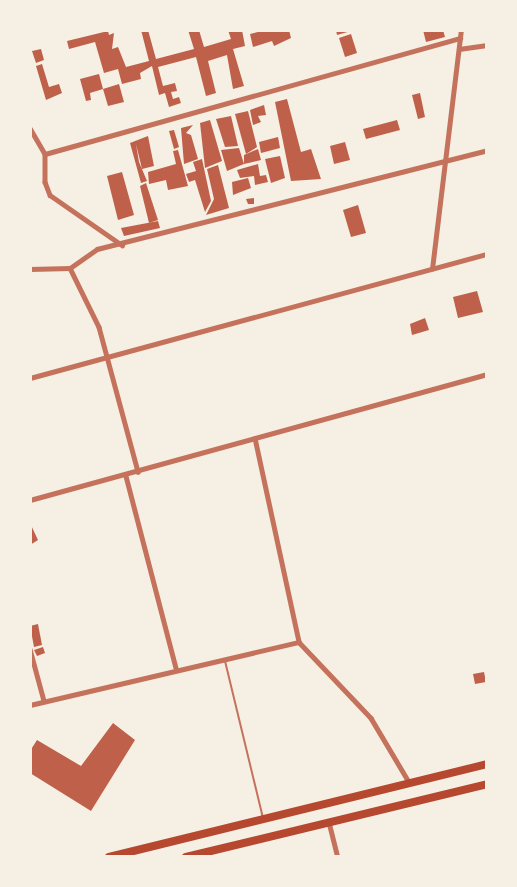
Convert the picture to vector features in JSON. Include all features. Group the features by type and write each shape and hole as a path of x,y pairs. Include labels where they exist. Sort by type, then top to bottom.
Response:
{"highway":[{"path":"109,857 487,764"},
{"path":"186,857 204,855 487,784"}],"street":[{"path":"432,269 447,161 461,30"},
{"path":"45,154 460,38"},
{"path":"459,50 487,45"},
{"path":"30,128 45,154 45,182 50,195 122,245"},
{"path":"30,268 70,268 96,249 122,245 487,150"},
{"path":"30,378 487,254"},
{"path":"70,268 96,319 138,472"},
{"path":"30,500 126,476 487,374"},
{"path":"255,438 299,642 371,718 409,782"},
{"path":"126,476 176,668"},
{"path":"30,705 176,668 299,642"},
{"path":"30,649 44,701"},
{"path":"329,822 338,857"}],"lane":[{"path":"224,658 263,818"}],"building":[{"path":"141,30 148,30 156,59 194,49 188,30 199,30 204,47 231,39 228,30 242,30 245,46 233,49 244,86 233,89 227,55 208,61 216,93 206,96 196,57 158,67 163,86 175,83 177,91 171,92 173,99 179,97 181,103 169,107 165,93 159,95 152,66 140,73 141,79 122,84 118,69 104,73 95,42 69,49 67,41 108,31 109,35 114,33 112,49 118,47 126,67 149,61"},
{"path":"265,30 289,30 291,38 274,46 272,41 253,47 250,34"},
{"path":"336,30 351,30 351,31 337,35"},
{"path":"423,30 443,30 445,37 426,42"},
{"path":"351,34 357,53 345,57 339,38"},
{"path":"41,49 44,60 36,63 32,51"},
{"path":"42,64 49,87 59,84 62,93 46,100 36,66"},
{"path":"99,74 103,89 90,93 91,100 86,101 80,79"},
{"path":"119,84 124,102 108,106 103,89"},
{"path":"420,93 425,117 418,119 412,95"},
{"path":"287,99 301,152 311,149 321,179 291,181 275,102"},
{"path":"264,105 266,115 258,116 261,122 253,125 250,110"},
{"path":"248,111 257,147 246,154 235,114"},
{"path":"231,116 238,146 225,147 216,119"},
{"path":"210,120 222,161 205,168 200,123"},
{"path":"397,120 400,130 366,139 363,129"},
{"path":"193,125 186,133 191,135 198,159 184,164 181,128"},
{"path":"174,130 179,147 174,149 169,131"},
{"path":"148,136 154,166 142,169 136,144 139,162 147,181 141,183 130,143"},
{"path":"278,137 280,148 261,153 259,142"},
{"path":"345,142 350,160 334,164 330,146"},
{"path":"239,148 244,164 227,171 221,150"},
{"path":"258,149 261,160 244,164 244,155"},
{"path":"178,150 188,186 168,190 166,180 149,184 148,172 176,164 173,151"},
{"path":"280,156 285,178 271,183 265,159"},
{"path":"202,159 211,201 205,212 195,180 189,182 186,174 196,171 193,162"},
{"path":"258,164 260,176 266,175 268,182 255,185 254,176 240,178 237,170"},
{"path":"218,165 229,208 206,215 214,199 207,169"},
{"path":"122,172 134,215 118,220 107,176"},
{"path":"248,178 251,188 233,195 232,182"},
{"path":"146,183 158,220 149,223 140,186"},
{"path":"254,198 254,204 248,204 246,199"},
{"path":"358,205 366,233 351,237 343,210"},
{"path":"158,221 160,228 124,236 121,228"},
{"path":"477,291 483,312 458,318 453,297"},
{"path":"425,318 429,330 412,335 410,324"},
{"path":"30,523 38,540 30,545"},
{"path":"38,624 42,645 34,647 30,626"},
{"path":"43,647 45,653 37,656 34,650"},
{"path":"484,672 486,682 475,684 473,674"},
{"path":"113,723 135,740 91,811 30,773 30,751 37,740 81,766"}]}
